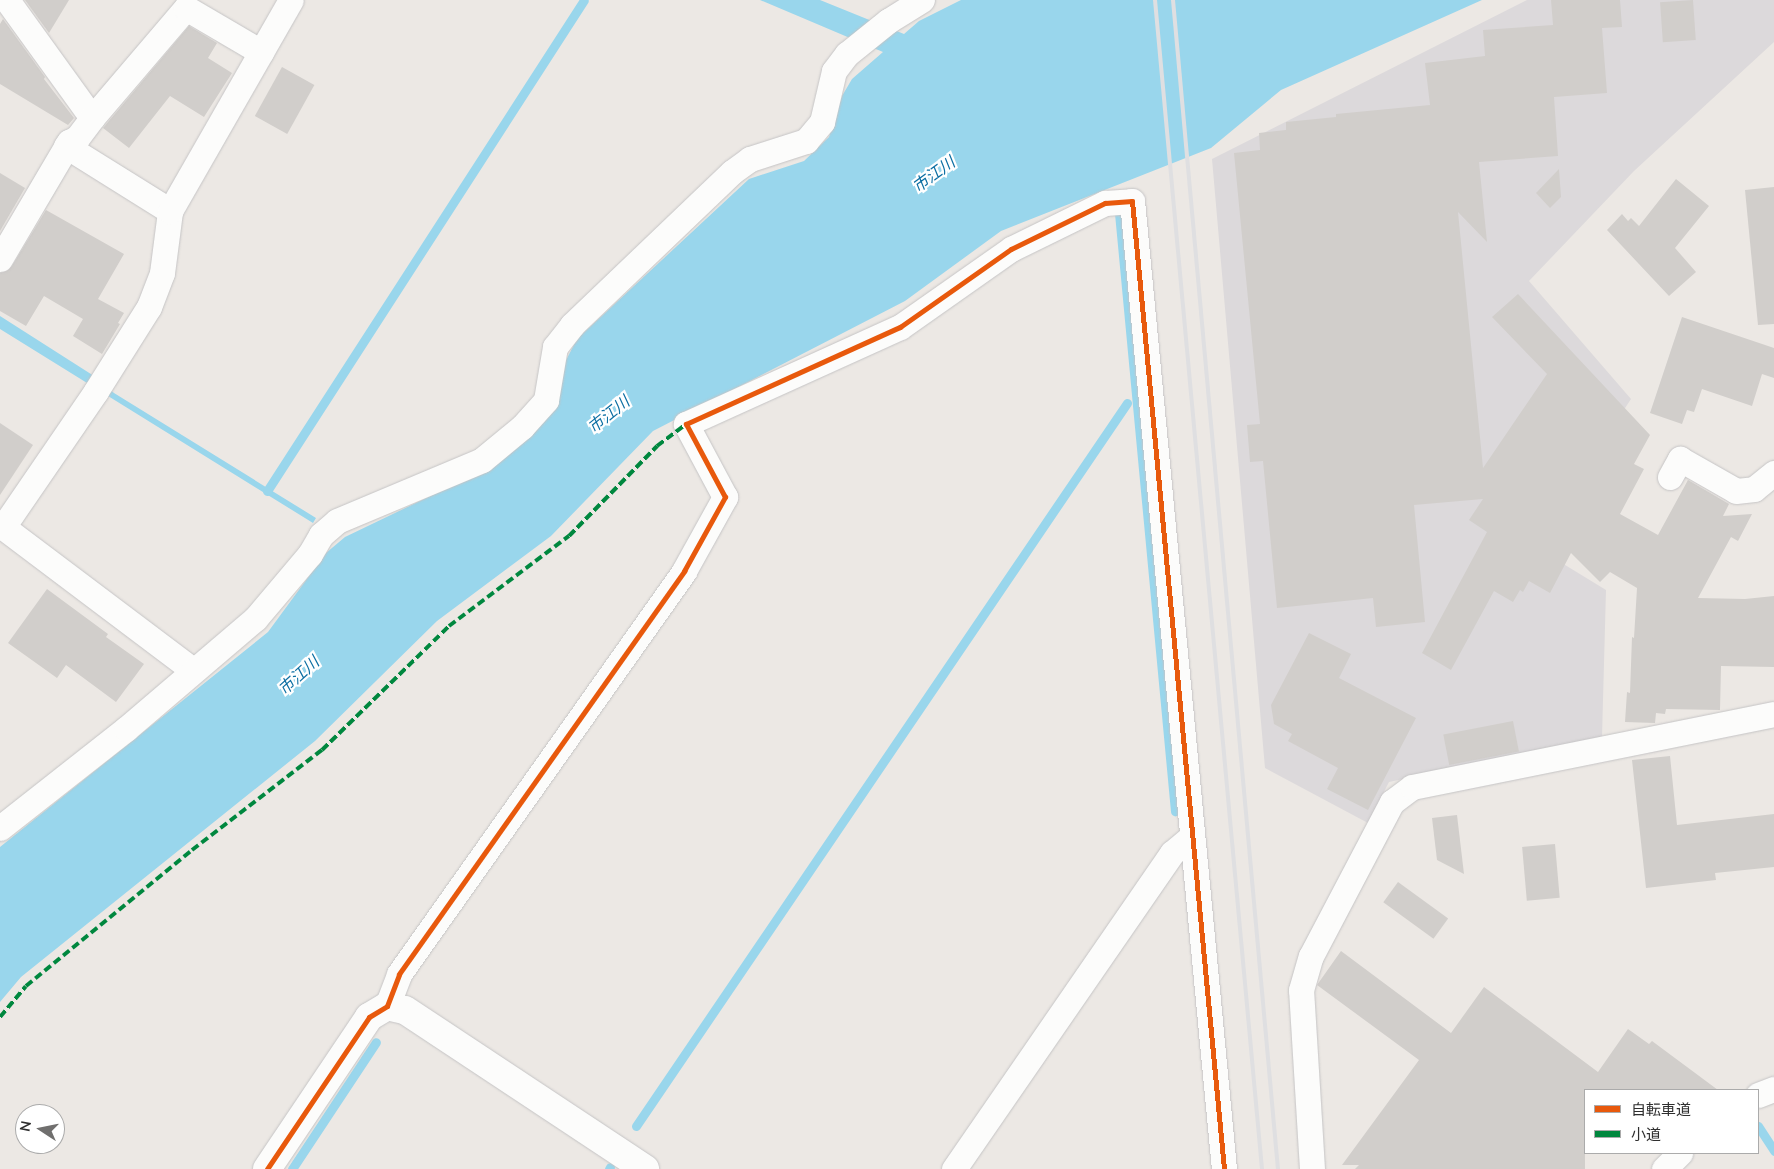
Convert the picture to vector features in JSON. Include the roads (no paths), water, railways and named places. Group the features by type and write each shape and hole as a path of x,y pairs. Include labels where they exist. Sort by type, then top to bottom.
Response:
{"street":[{"path":"7,0 92,118"},
{"path":"193,670 2,527 100,384 149,308 162,273 170,211 291,0"},
{"path":"0,828 126,729 255,619 310,554 321,535 338,521 482,460 522,427 546,400 555,347 572,325 732,172 750,159 806,141 822,122 834,71 846,54 888,21 922,0"},
{"path":"0,259 66,146 77,138 186,8 194,6 261,52"},
{"path":"66,146 170,211"},
{"path":"267,1169 369,1017 387,1006 399,974 684,571 725,497 686,424 900,327 1010,249 1105,203 1132,201 1224,1169"},
{"path":"1670,477 1680,459 1736,490 1754,489 1774,473"},
{"path":"1312,1169 1301,990 1311,956 1392,802 1412,787 1774,714"},
{"path":"954,1169 1172,853 1192,836"},
{"path":"387,1006 406,1010 645,1169"},
{"path":"1759,1094 1774,1088"},
{"path":"1664,1169 1679,1154"}],"water":[{"name":"市江川","path":"760,0 820,0 904,34 919,21 961,0 1482,0 1281,90 1211,148 1001,231 905,301 653,431 551,536 437,621 315,741 21,977 0,1002 0,847 268,632 326,553 345,537 499,463 546,413 564,364 577,339 749,179 804,161 829,137 842,96 852,79 883,52"},
{"path":"0,316 94,376 114,393 316,518 313,523 0,329"}],"waterway":[{"path":"267,491 584,0"},
{"path":"1119,213 1175,811"},
{"path":"636,1126 1127,403"},
{"path":"292,1169 376,1042"},
{"path":"1759,1128 1774,1151"}],"railway":[{"path":"1155,0 1262,1169"},
{"path":"1173,0 1278,1169"}]}
